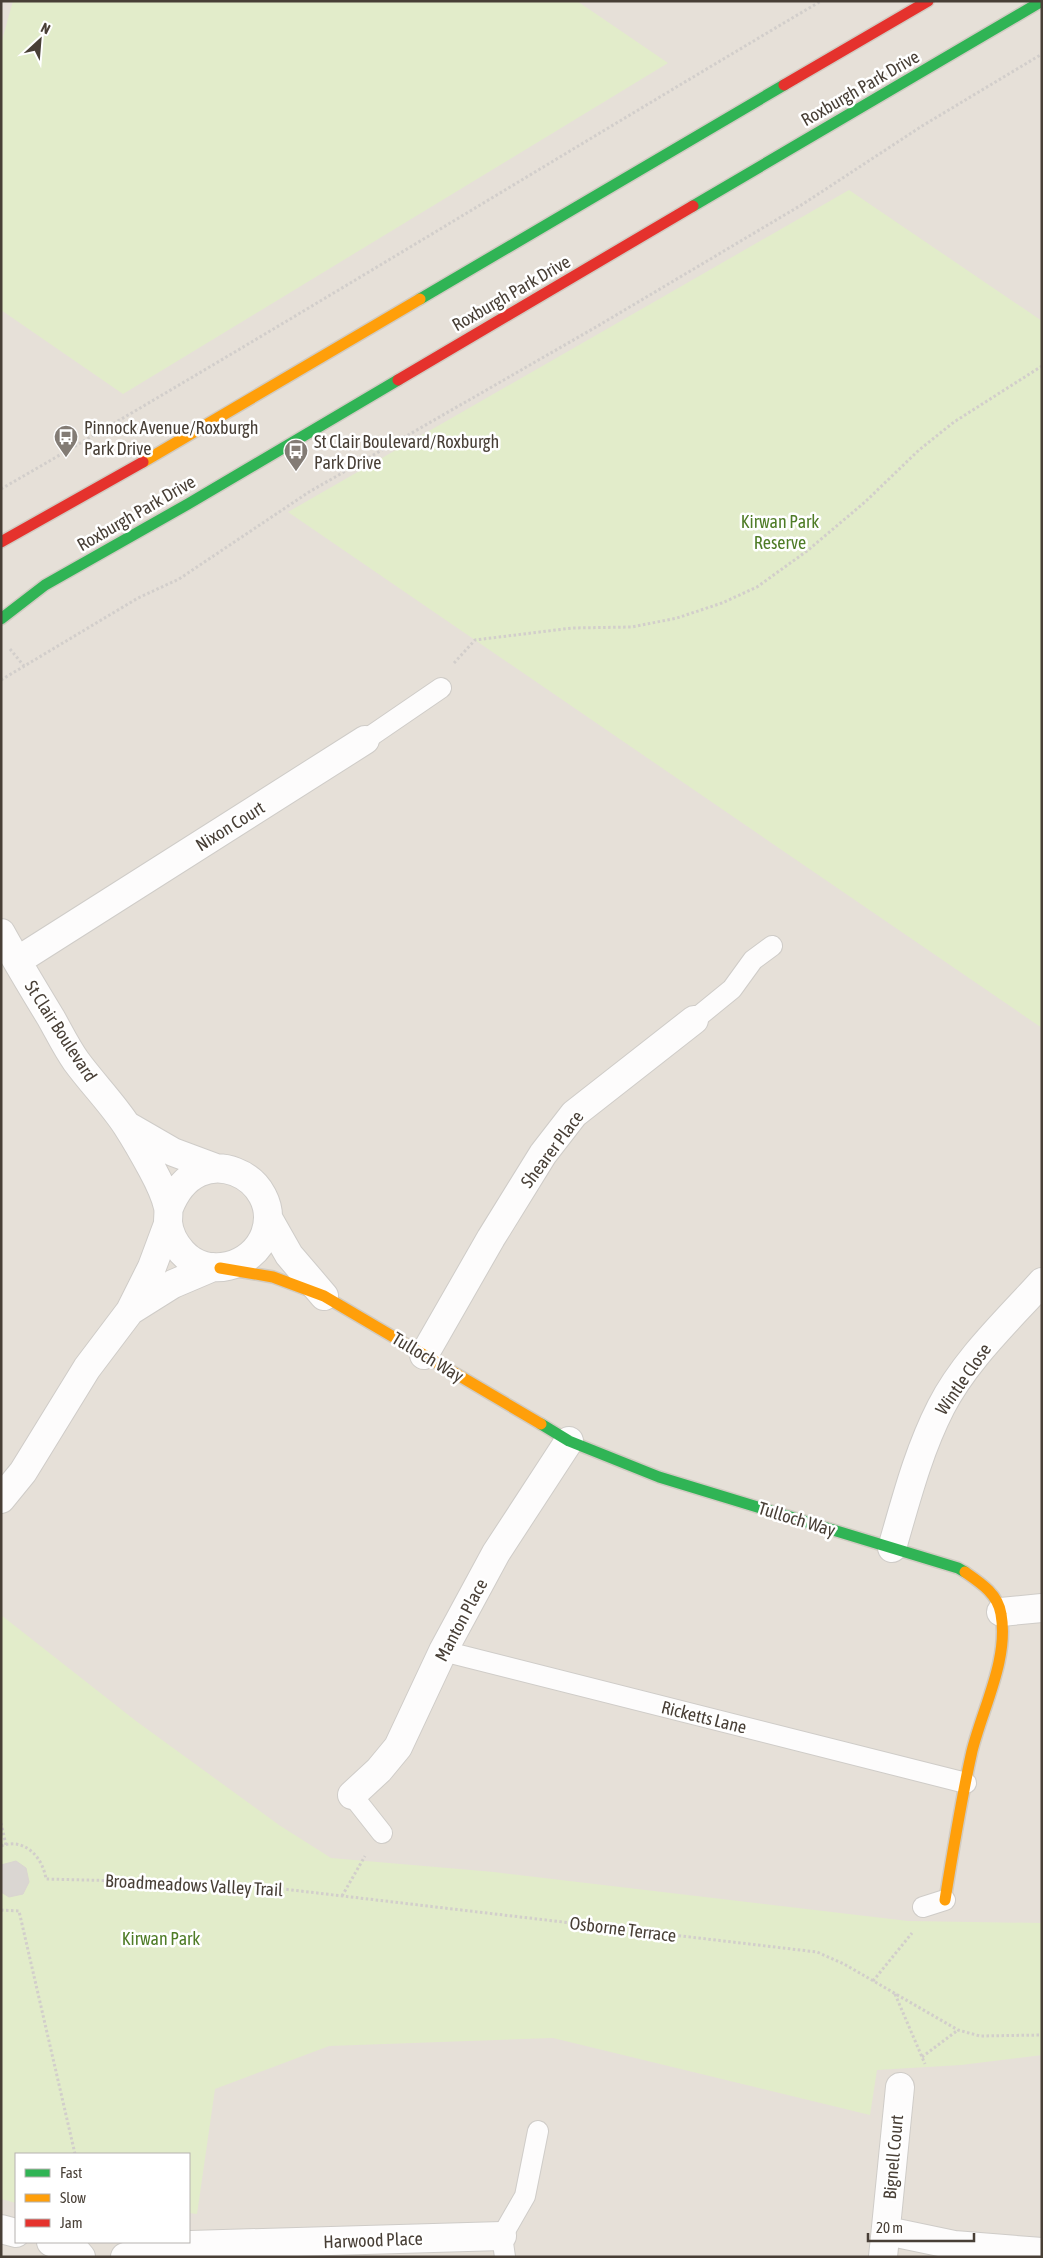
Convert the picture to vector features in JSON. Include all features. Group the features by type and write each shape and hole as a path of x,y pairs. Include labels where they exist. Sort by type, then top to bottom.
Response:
{"street":[{"path":"1,542 157,454 928,1"},
{"name":"Roxburgh Park Drive","path":"1,619 45,585 188,504 1042,1"},
{"name":"Nixon Court","path":"17,961 365,740"},
{"name":"St Clair Boulevard","path":"1,933 75,1060 127,1126 153,1171 168,1216"},
{"name":"Shearer Place","path":"424,1355 496,1229 543,1154 574,1114 694,1020"},
{"name":"St Clair Boulevard","path":"127,1126 173,1152 216,1168"},
{"path":"1,1499 23,1472 87,1368 130,1311 152,1267 175,1193 185,1180 200,1171 216,1168 232,1170 246,1177 258,1188 265,1202 268,1218 266,1233 259,1246 249,1257 236,1265 217,1268 173,1284 130,1311"},
{"path":"168,1216 173,1240 183,1253 197,1263 217,1268"},
{"name":"Tulloch Way","path":"268,1218 289,1255 324,1296"},
{"name":"Tulloch Way","path":"217,1268 273,1277 324,1296 569,1441 658,1478 958,1568 988,1588 1001,1612 1002,1642 966,1783 945,1900"},
{"name":"Wintle Close","path":"892,1548 917,1460 941,1406 971,1361 1042,1282"},
{"name":"Manton Place","path":"352,1795 379,1770 398,1747 443,1651 496,1553 569,1441"},
{"path":"1001,1612 1042,1608"},
{"name":"Bignell Court","path":"885,2244 900,2087"},
{"path":"1,2229 15,2233"},
{"path":"54,2243 76,2252 81,2257"},
{"path":"885,2244 954,2245 1042,2252"},
{"name":"Harwood Place","path":"125,2257 157,2246 504,2247"}],"lane":[{"name":"Nixon Court","path":"365,740 441,688"},
{"name":"Shearer Place","path":"694,1020 732,990 753,960 772,946"},
{"name":"Ricketts Lane","path":"443,1651 966,1783"},
{"path":"352,1795 382,1834"},
{"path":"923,1907 945,1900"},
{"name":"Harwood Place","path":"504,2247 525,2196 538,2131"}],"path":[{"path":"1,489 182,385 821,1"},
{"path":"1,680 138,598 179,579 309,492 596,327 795,208 922,126 1042,54"},
{"path":"441,688 452,665 475,640 572,628 632,627 695,612 722,603 757,587 807,551 866,502 919,450 954,422 1042,366"},
{"path":"7,646 24,666"},
{"path":"1,1823 6,1844 1,1846"},
{"path":"342,1896 359,1863 382,1834"},
{"name":"Broadmeadows Valley Trail","path":"6,1844 23,1846 38,1856 44,1866 46,1879 241,1884 342,1896"},
{"name":"Osborne Terrace","path":"342,1896 817,1952 873,1981 958,2030 980,2036 1042,2035"},
{"path":"873,1981 912,1933 923,1907"},
{"path":"1,1910 19,1911 74,2153"},
{"path":"922,2057 958,2030"}],"shaded area":[{"path":"1,1 1042,1 1042,2257 1,2257"}],"green space":[{"path":"13,1 577,1 668,63 123,394 1,310 1,44"},
{"name":"Kirwan Park Reserve","path":"849,190 1042,321 1042,1028 288,512"},
{"name":"Kirwan Park","path":"1,1615 136,1721 279,1825 331,1858 494,1872 908,1921 1042,1923 1042,2055 961,2065 877,2070 870,2115 553,2038 329,2046 215,2089 197,2214 190,2213 190,2153 15,2153 15,2203 1,2199"}],"building":[{"path":"16,1861 26,1868 29,1882 23,1894 9,1897 1,1892 1,1865"}],"traffic: fast":[{"path":"693,206 1042,1"},
{"path":"420,299 784,85"},
{"path":"1,619 45,585 188,504 398,380"},
{"path":"541,1424 569,1441 659,1477 958,1568 965,1572"}],"traffic: slow":[{"path":"143,462 420,299"},
{"path":"220,1268 273,1277 324,1296 541,1424"},
{"path":"945,1900 968,1769 977,1734 994,1683 1003,1631 1001,1614 993,1595 965,1572"}],"traffic: jam":[{"path":"784,85 928,1"},
{"path":"398,380 693,206"},
{"path":"1,542 143,462"}],"place":[{"name":"Pinnock Avenue/Roxburgh Park Drive","path":"66,458"},
{"name":"St Clair Boulevard/Roxburgh Park Drive","path":"296,472"}]}
